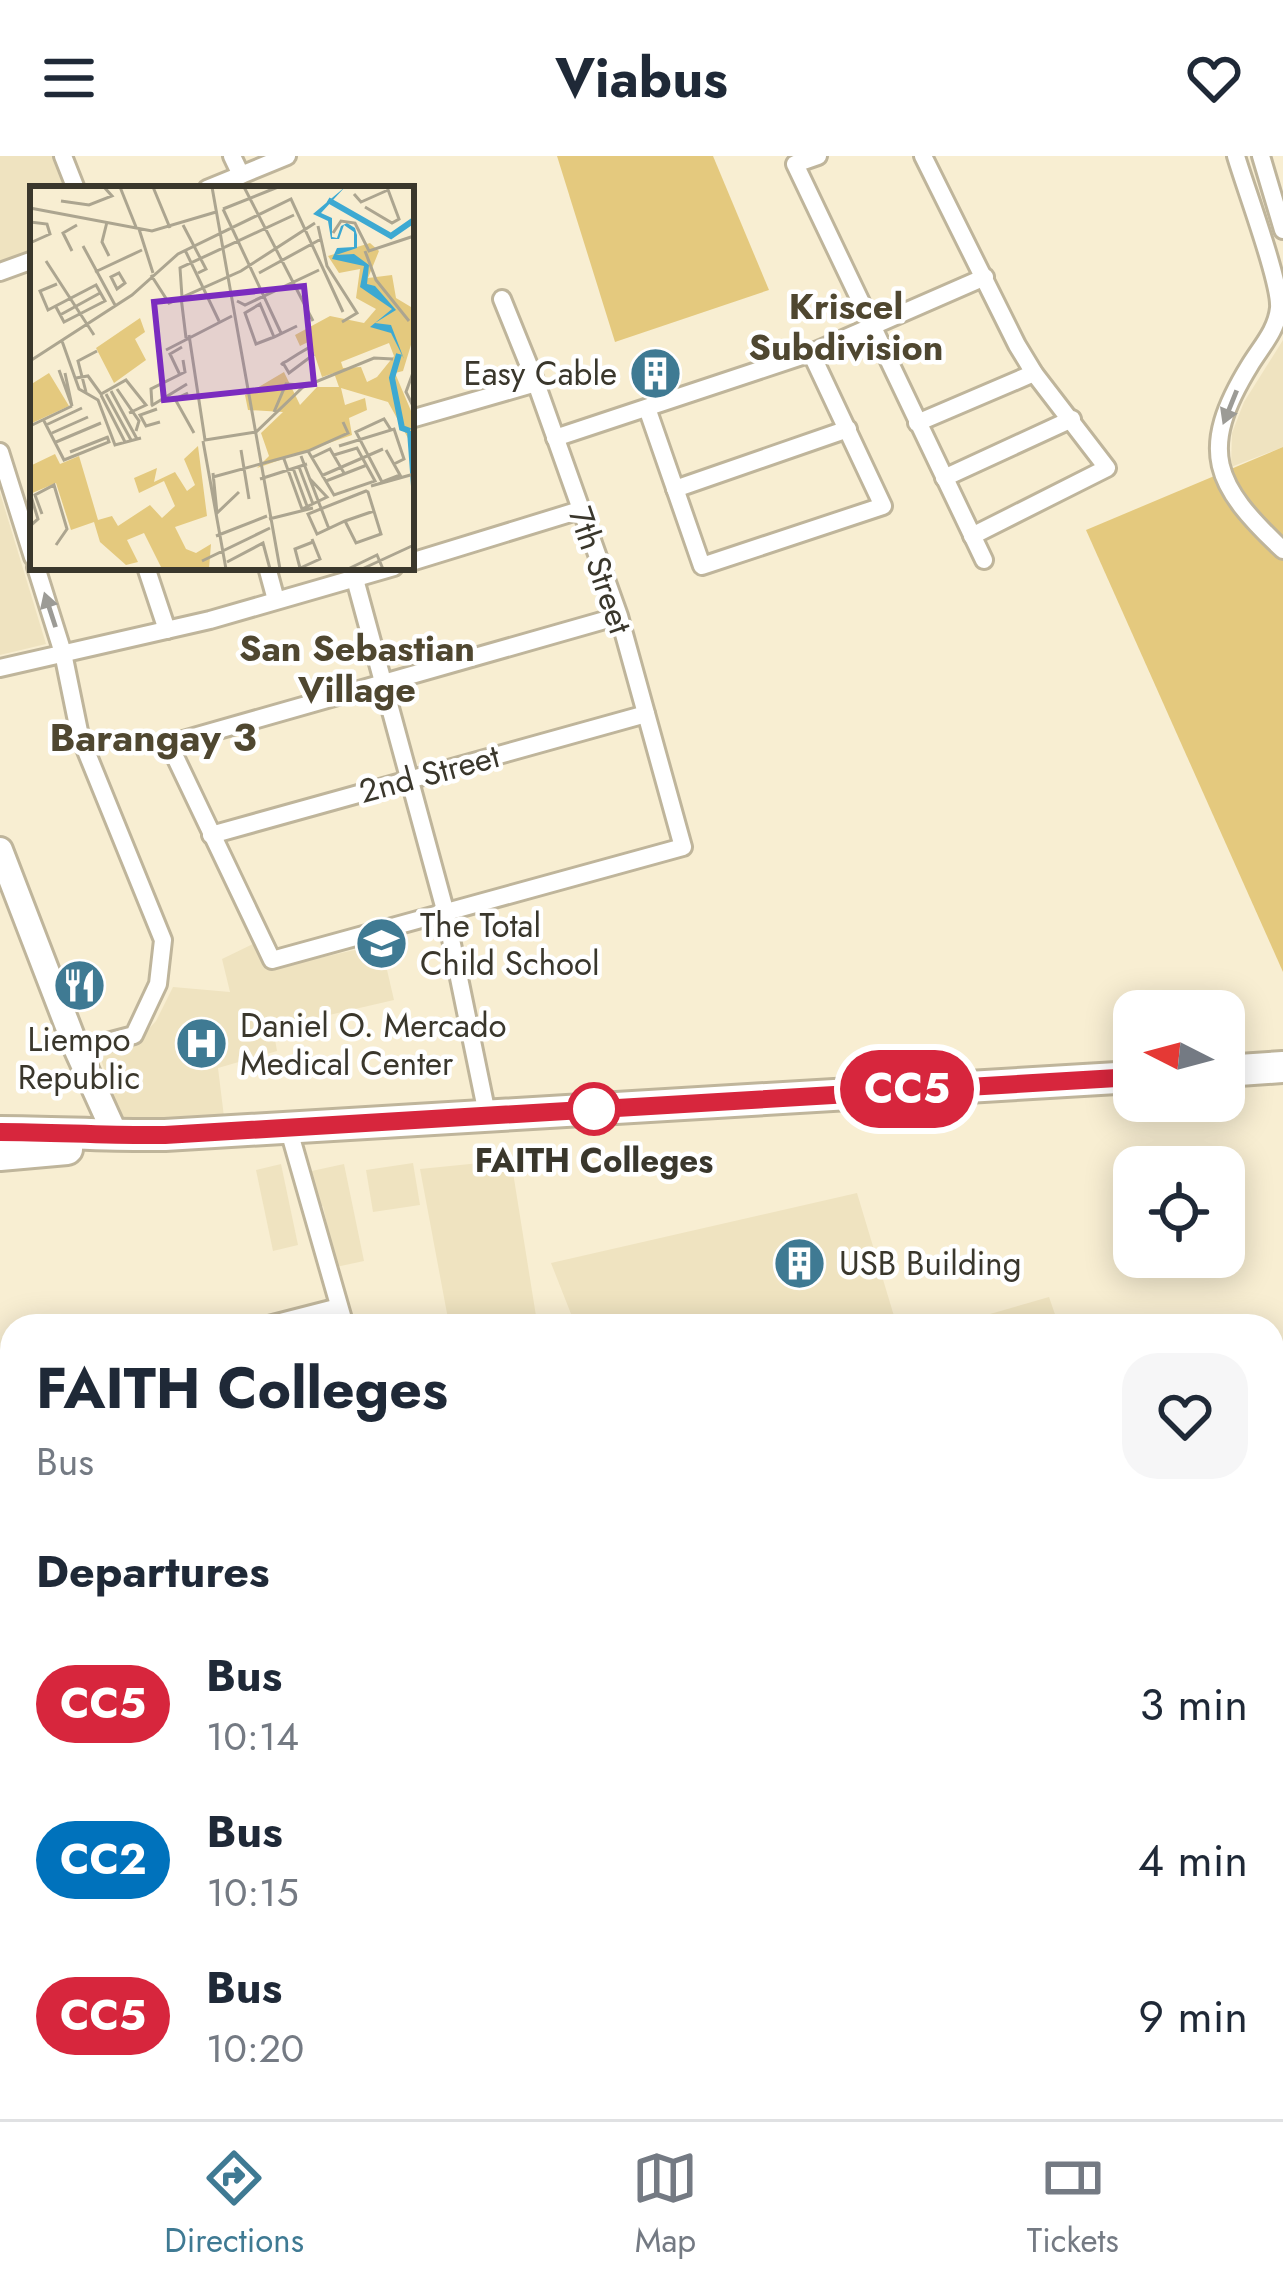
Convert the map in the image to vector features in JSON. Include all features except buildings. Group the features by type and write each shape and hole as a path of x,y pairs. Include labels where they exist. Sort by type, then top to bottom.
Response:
{"highway":[{"path":"1245,1070 1283,1067"},
{"path":"0,1132 108,1137 1113,1078"},
{"path":"0,1155 88,1145 108,1137"}],"street":[{"path":"63,156 75,186"},
{"path":"232,156 241,176"},
{"path":"215,186 287,156"},
{"path":"818,156 795,164 984,560"},
{"path":"923,156 1034,374 1107,468 972,536"},
{"path":"1236,156 1281,303 1269,337 1224,416 1217,449 1223,480 1247,516 1283,550"},
{"path":"1261,156 1283,230"},
{"path":"0,272 30,261"},
{"path":"555,438 812,353 985,277"},
{"name":"7th Street","path":"445,910 683,848 619,616 502,299"},
{"path":"647,408 702,566 883,506 812,353"},
{"path":"917,423 1034,374"},
{"path":"414,418 536,383"},
{"path":"944,478 1072,419"},
{"path":"675,489 848,429"},
{"path":"0,452 30,547"},
{"path":"414,561 580,510"},
{"path":"37,570 63,653 80,736 164,940 158,984 134,1035 77,1051"},
{"path":"147,570 167,630"},
{"path":"268,570 276,600"},
{"path":"0,668 167,630 384,570"},
{"path":"356,579 445,910 487,1114"},
{"path":"445,910 272,960 169,744 619,616"},
{"name":"2nd Street","path":"212,835 646,714"},
{"path":"0,850 108,1137"},
{"path":"288,1127 341,1314"},
{"path":"312,1314 339,1307"}],"shaded area":[{"path":"0,156 63,156 75,186 30,186 30,261 0,272"},
{"path":"557,156 713,156 769,290 615,342"},
{"path":"1283,340 1283,447 1231,467 1232,433 1244,402"},
{"path":"1283,447 1283,972 1086,530"},
{"path":"0,493 46,644 0,655"},
{"name":"Daniel O. Mercado Medical Center","path":"255,943 269,966 381,944 394,1000 273,1028 277,1051 218,1068 225,1125 125,1129 100,1057 142,1036 156,1021 173,987 230,992 222,959"},
{"path":"511,1160 536,1314 447,1314 420,1169"},
{"path":"413,1163 420,1205 373,1212 366,1170"},
{"path":"281,1164 298,1245 273,1251 256,1170"},
{"path":"344,1164 364,1261 336,1267 323,1206 314,1207 307,1172"},
{"path":"857,1193 893,1314 571,1314 551,1263"},
{"path":"1049,1297 1055,1314 990,1314"}],"bus line":[{"name":"CC5","path":"0,1132 87,1133 100,1138 165,1135 1113,1078"}],"place":[{"name":"Easy Cable","path":"656,373"},
{"name":"The Total Child School","path":"381,944"},
{"name":"Liempo Republic","path":"79,985"},
{"name":"Daniel O. Mercado Medical Center","path":"201,1044"},
{"name":"FAITH Colleges","path":"594,1109"},
{"name":"USB Building","path":"800,1263"}],"district":[{"name":"Kriscel Subdivision","path":"846,326"},
{"name":"San Sebastian Village","path":"357,668"},
{"name":"Barangay 3","path":"153,737"}]}
